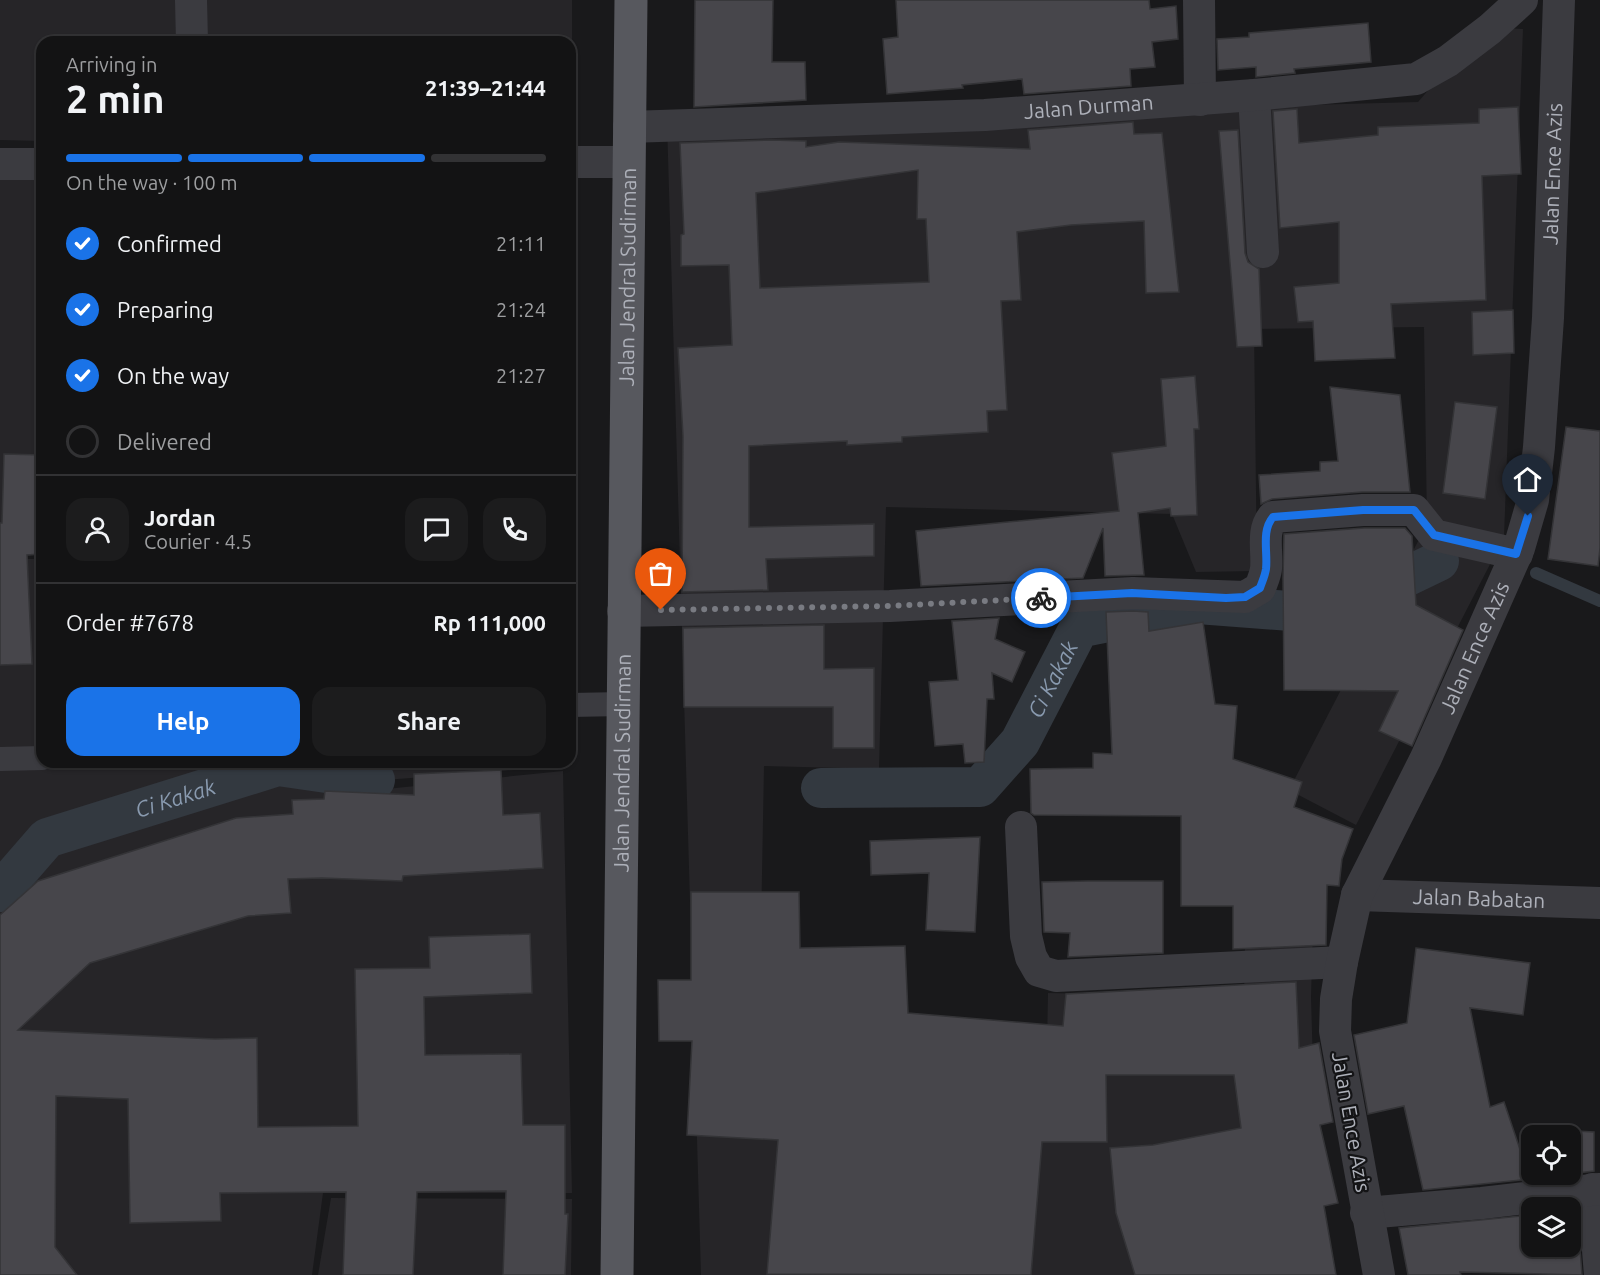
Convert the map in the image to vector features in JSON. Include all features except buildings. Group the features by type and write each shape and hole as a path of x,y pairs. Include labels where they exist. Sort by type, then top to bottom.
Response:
{"main road":[{"name":"Jalan Jendral Sudirman","path":"616,1275 631,0"}],"street":[{"path":"191,0 192,36"},
{"path":"1199,0 1200,100"},
{"name":"Jalan Durman","path":"629,127 985,115 1200,100 1416,79 1448,61 1490,29 1522,0"},
{"name":"Jalan Ence Azis","path":"1378,1275 1335,1032 1336,999 1357,895 1426,758 1516,554 1533,500 1548,318 1559,0"},
{"path":"1254,95 1263,252"},
{"path":"576,162 628,162"},
{"path":"0,164 36,164"},
{"path":"623,611 890,606 1132,593 1245,597 1260,588 1266,571 1266,529 1273,517 1363,510 1414,510 1434,535 1516,554"},
{"path":"576,705 623,704"},
{"path":"0,759 36,758"},
{"path":"1021,826 1026,936 1031,957 1040,971 1056,976 1342,962"},
{"name":"Jalan Babatan","path":"1357,895 1600,903"},
{"path":"1366,1213 1482,1203 1596,1189 1600,1275"}],"shaded area":[{"path":"0,0 572,0 572,36 36,36 36,141 0,140"},
{"path":"1483,27 1523,29 1504,537 1356,825 1289,790 1427,524 1424,327 1254,329 1257,571 1196,572 1172,514 886,507 879,769 764,766 759,1038 1047,1045 1048,993 1244,997 1246,893 1314,895 1311,997 1319,1275 701,1275 667,122 1418,102"},
{"path":"0,179 36,180 36,555 0,556"},
{"path":"576,182 578,182 576,326"},
{"path":"21,559 36,559 36,768 208,768 0,866 0,565"},
{"path":"242,768 273,768 366,791 563,771 572,1193 323,1193 312,1275 0,1275 0,881"},
{"path":"315,768 539,768 372,781"},
{"path":"331,1198 572,1199 571,1275 318,1275"}],"waterway":[{"name":"Ci Kakak","path":"821,788 980,787 1020,742 1079,628 1198,604 1329,614 1439,561"},
{"name":"Ci Kakak","path":"1536,573 1600,601"},
{"name":"Ci Kakak","path":"0,892 47,838 272,768"},
{"name":"Ci Kakak","path":"292,768 375,780"}],"way so far":[{"path":"661,610 890,606 1041,598"}],"route":[{"path":"1041,598 1132,593 1245,597 1260,588 1266,571 1266,529 1273,517 1363,510 1414,510 1434,535 1516,554 1528,516"}]}
